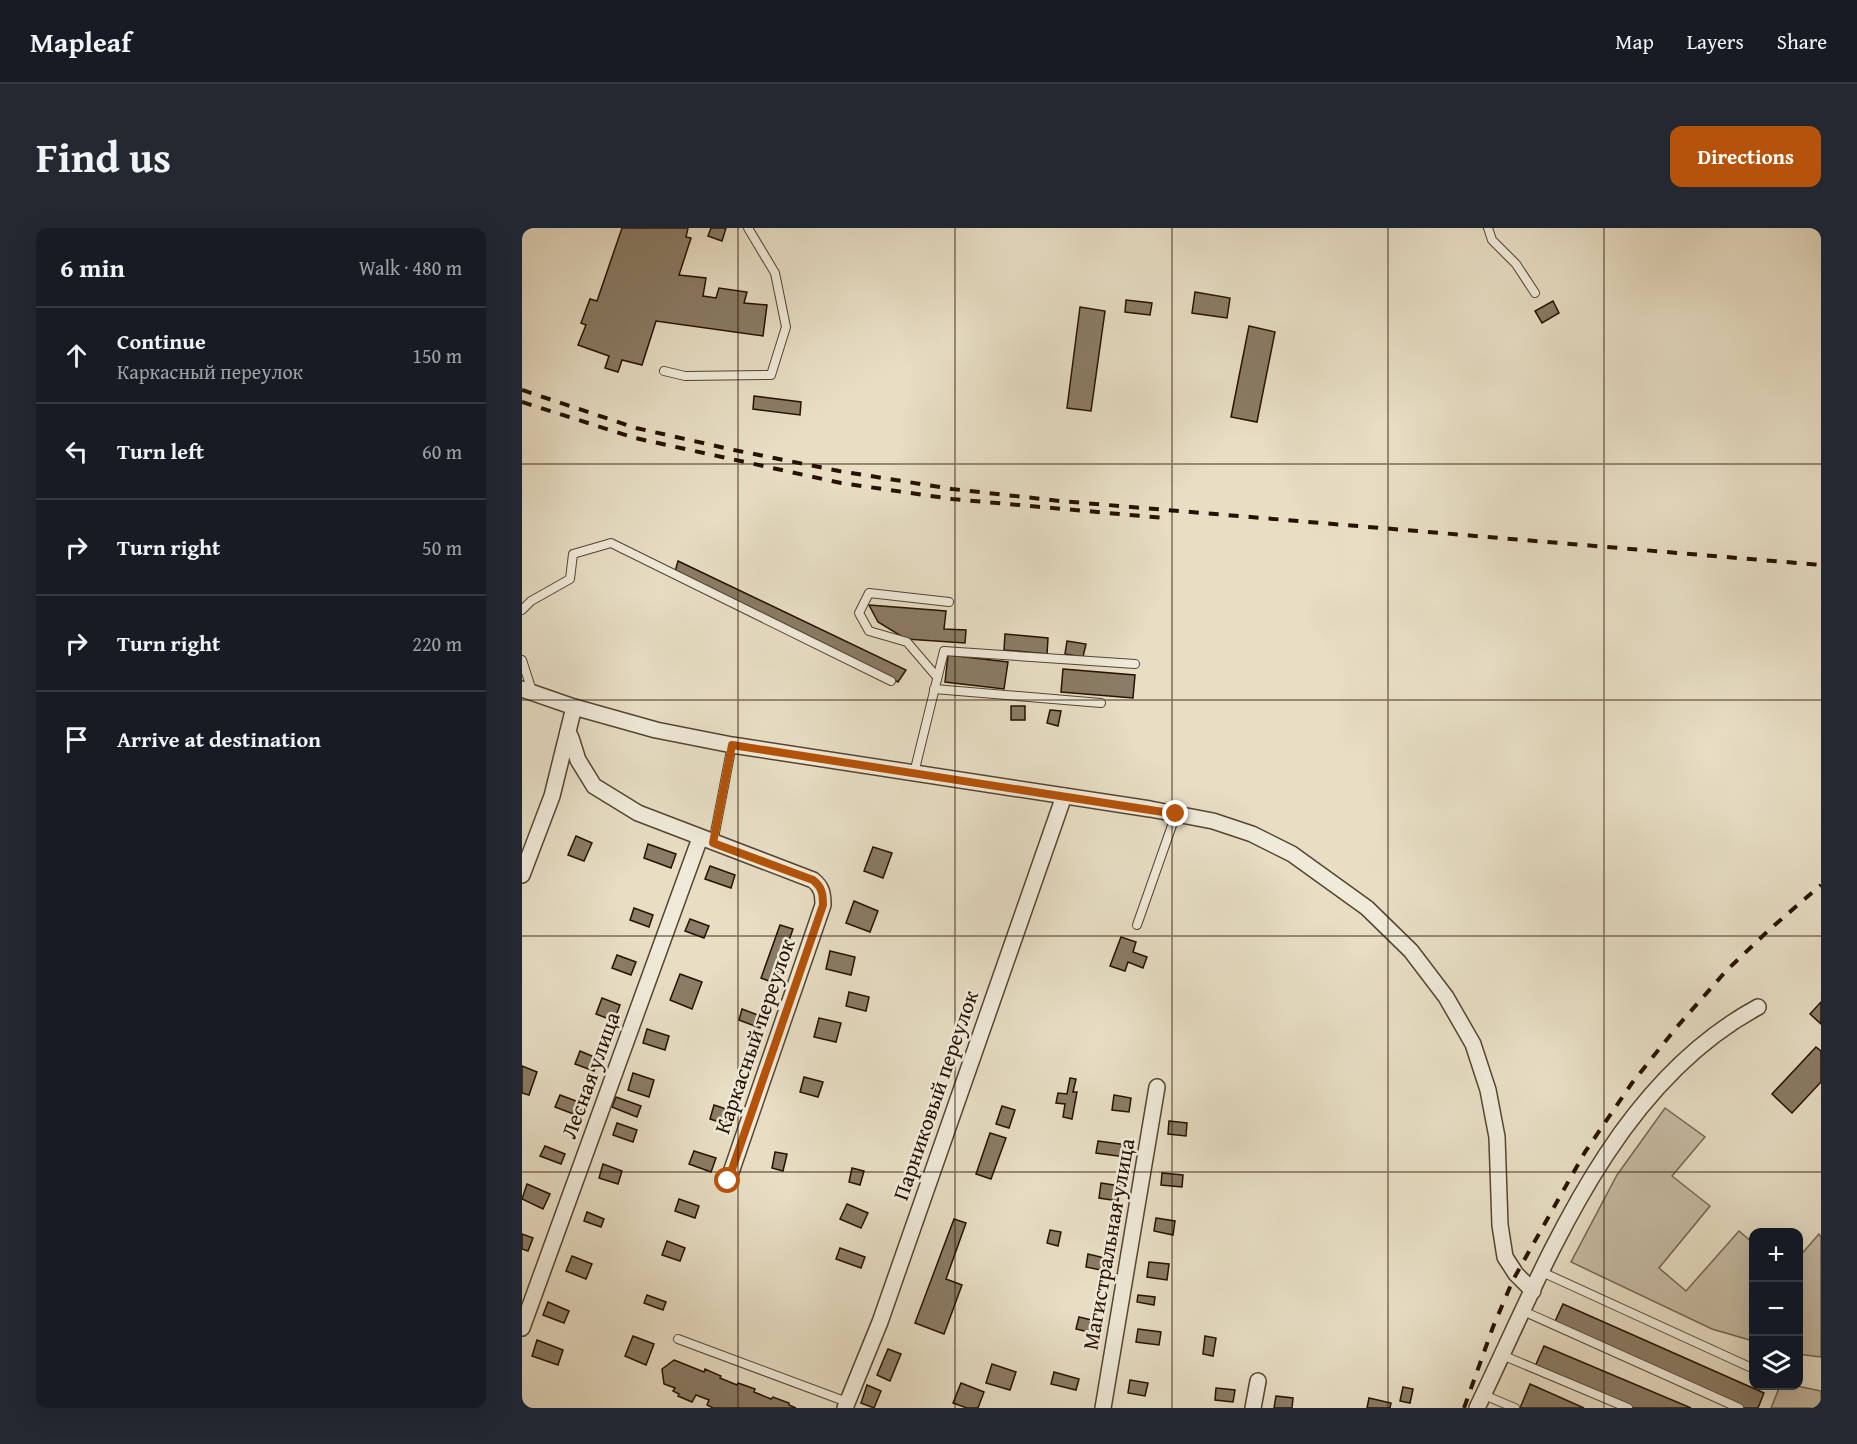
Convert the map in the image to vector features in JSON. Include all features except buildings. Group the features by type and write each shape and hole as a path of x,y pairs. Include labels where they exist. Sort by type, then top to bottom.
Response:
{"street":[{"path":"527,690 574,707 656,730 732,745 1213,821 1252,834 1292,854 1367,908 1411,951 1446,997 1473,1044 1488,1090 1497,1137 1500,1225 1505,1257 1516,1274 1533,1291"},
{"path":"522,876 552,796 574,707"},
{"path":"567,732 578,760 594,786 638,813 707,840"},
{"name":"Парниковый переулок","path":"846,1405 884,1311 1064,796"},
{"name":"Каркасный переулок","path":"707,840 813,880 822,891 823,905 728,1181"},
{"name":"Лесная улица","path":"522,1328 707,840"},
{"path":"1481,1401 1561,1232 1597,1170 1635,1114 1672,1072 1708,1039 1733,1020 1758,1007"},
{"name":"Магистральная улица","path":"1103,1408 1157,1087"},
{"path":"1253,1408 1258,1381"}],"lane":[{"path":"664,371 685,376 771,375 786,327 775,273 748,228"},
{"path":"1488,228 1492,240 1516,264 1535,293"},
{"path":"522,610 531,601 570,579 573,554 611,543 891,681"},
{"path":"937,677 907,642 869,631 859,613 869,593 949,602"},
{"path":"914,773 944,651 1135,664"},
{"path":"522,660 527,690"},
{"path":"934,688 1101,702"},
{"path":"707,840 732,745"},
{"path":"1137,925 1176,814"},
{"path":"1542,1272 1749,1367"},
{"path":"1523,1311 1740,1408"},
{"path":"678,1339 846,1405"},
{"path":"1502,1355 1628,1408"},
{"path":"1481,1401 1515,1408"}],"shaded area":[{"path":"1665,1108 1705,1137 1672,1176 1710,1206 1659,1268 1686,1291 1739,1231 1749,1240 1749,1340 1712,1329 1571,1262 1617,1175"},
{"path":"1819,1234 1821,1237 1821,1357 1803,1355 1803,1252"},
{"path":"1803,1387 1821,1391 1821,1408 1771,1408 1778,1390 1803,1390"}],"railway":[{"path":"522,390 636,428 839,471 952,489 1060,501 1821,565"},
{"path":"522,402 635,438 841,483 952,499 1164,518"},
{"path":"1464,1408 1493,1327 1513,1280 1585,1152 1632,1083 1726,971 1821,885"}],"route":[{"path":"728,1181 823,905 822,891 813,880 713,843 732,745 1176,814"}]}
